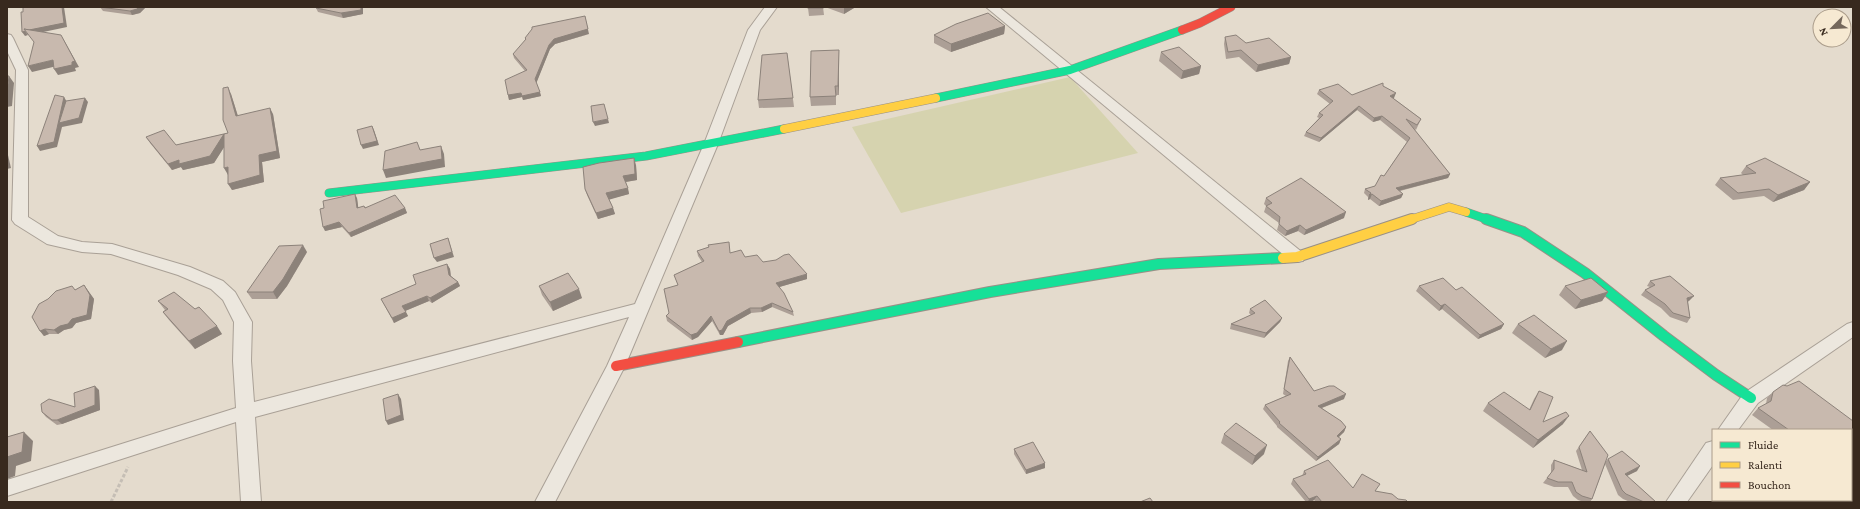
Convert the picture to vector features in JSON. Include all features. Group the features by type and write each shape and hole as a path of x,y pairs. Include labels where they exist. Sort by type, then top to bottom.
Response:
{"street":[{"path":"545,502 616,366 711,144 754,30 771,7"},
{"path":"992,7 1298,256"},
{"path":"329,194 438,179 646,156 1070,70 1200,23 1231,7"},
{"path":"7,38 22,70 13,221 29,224 53,240 82,247 112,249 184,271 217,285 229,296 243,322 242,361 251,502"},
{"path":"616,366 990,292 1160,264 1298,256 1449,207 1483,217 1524,232 1585,273 1669,340 1716,375 1751,398"},
{"path":"7,488 245,412 642,308"},
{"path":"1728,429 1751,398 1853,328"},
{"path":"1676,502 1712,450"}],"path":[{"path":"111,502 138,446"}],"shaded area":[{"path":"1070,77 1138,153 901,213 852,127"}],"building":[{"path":"23,7 62,7 64,23 29,30 24,29 26,31 22,32 21,12 23,12"},
{"path":"100,7 139,7 130,11"},
{"path":"361,7 361,10 341,13 316,8"},
{"path":"823,7 823,8 808,8"},
{"path":"988,13 1005,26 951,44 934,35 956,24"},
{"path":"585,16 588,29 554,39 549,45 535,79 540,92 522,96 521,93 508,95 505,80 527,70 513,54 526,39 525,38 532,27"},
{"path":"24,29 61,35 75,61 72,62 72,65 54,69 53,60 28,66 34,42"},
{"path":"1236,35 1246,43 1269,38 1291,57 1258,65 1241,50 1228,52 1225,37"},
{"path":"1179,47 1201,66 1183,71 1161,52"},
{"path":"839,50 838,86 835,86 836,96 810,97 811,51"},
{"path":"787,53 793,98 758,100 762,55"},
{"path":"7,76 9,76 7,93"},
{"path":"1383,83 1383,86 1396,93 1390,96 1421,119 1417,125 1406,119 1450,174 1396,188 1403,194 1381,201 1372,194 1369,195 1371,193 1365,189 1375,186 1381,175 1384,176 1410,138 1382,116 1374,118 1359,106 1321,138 1306,132 1323,115 1319,113 1333,101 1319,90 1338,84 1352,95"},
{"path":"228,87 236,116 270,108 277,151 259,155 260,175 228,184 228,167 224,168 224,134 210,156 179,164 179,160 168,164 146,137 164,130 176,145 228,133 223,120 223,88"},
{"path":"55,95 64,97 54,142 37,146"},
{"path":"85,98 79,118 59,123 66,101"},
{"path":"604,104 608,119 593,122 591,106"},
{"path":"372,126 377,141 361,145 357,130"},
{"path":"417,142 420,150 441,146 442,159 383,170 385,151"},
{"path":"634,158 635,174 623,176 628,188 606,193 613,208 596,213 585,189 583,167"},
{"path":"1765,158 1810,182 1778,195 1769,189 1738,193 1720,178 1756,173 1746,166"},
{"path":"1301,178 1346,212 1306,230 1300,225 1287,231 1279,224 1280,217 1266,206 1272,203 1266,198"},
{"path":"355,194 357,208 364,206 365,208 395,195 405,208 349,233 339,222 323,227 320,209 324,208 323,201"},
{"path":"448,238 452,252 434,258 430,244"},
{"path":"729,242 730,253 741,250 745,257 757,255 763,262 776,260 789,254 807,274 776,283 784,293 793,312 772,303 761,308 750,308 727,321 722,330 719,331 711,316 697,333 691,335 666,316 669,313 664,289 678,285 674,275 704,261 697,251 709,247 708,245"},
{"path":"303,245 283,279 273,292 247,292 279,246"},
{"path":"447,264 449,275 458,282 430,298 427,296 402,306 406,312 392,318 381,299 416,284 413,275"},
{"path":"568,273 579,289 550,302 539,286"},
{"path":"1670,276 1694,296 1687,298 1690,318 1673,313 1665,304 1645,290 1655,285 1650,281"},
{"path":"1443,278 1456,290 1462,287 1504,324 1480,335 1445,304 1441,306 1419,286"},
{"path":"1591,278 1608,292 1581,300 1565,286"},
{"path":"84,285 90,295 87,315 72,319 68,324 60,326 54,330 45,329 40,331 32,317 39,304 48,299 56,291 72,286 75,290"},
{"path":"174,292 195,309 199,307 217,326 189,341 163,312 168,309 158,301"},
{"path":"1265,300 1282,318 1266,333 1231,324 1255,313 1250,309"},
{"path":"1534,315 1567,341 1551,349 1518,324"},
{"path":"1290,357 1314,391 1329,386 1334,386 1346,394 1318,406 1341,421 1346,427 1337,436 1341,439 1318,457 1279,423 1280,422 1265,405 1291,394 1284,389"},
{"path":"1799,381 1853,421 1853,461 1852,429 1788,429 1758,408 1771,401 1773,392 1783,385 1787,386"},
{"path":"95,386 95,405 57,420 52,420 42,412 41,404 49,399 75,407 74,393"},
{"path":"1539,391 1553,397 1543,422 1566,412 1569,416 1538,440 1488,403 1504,392 1530,410"},
{"path":"398,394 401,415 386,421 383,399"},
{"path":"1236,423 1267,445 1255,456 1224,434"},
{"path":"1590,431 1608,455 1592,499 1582,496 1576,492 1572,482 1558,482 1547,478 1554,469 1554,460 1587,472 1579,447"},
{"path":"24,432 22,452 7,457 7,437"},
{"path":"1033,442 1045,463 1026,470 1014,449"},
{"path":"1622,451 1640,466 1625,474 1656,502 1644,502 1626,494 1622,490 1608,459"},
{"path":"1328,460 1353,488 1362,474 1380,484 1375,491 1392,494 1398,499 1406,500 1408,502 1322,502 1317,496 1309,499 1293,479 1306,474 1304,471"},
{"path":"1852,466 1853,502 1849,502 1852,501"},
{"path":"1150,498 1153,502 1140,502"}],"traffic: fast":[{"path":"936,98 1070,70 1182,30"},
{"path":"329,193 646,156 784,129"},
{"path":"1466,212 1523,232 1585,273 1664,336 1716,375 1751,398"},
{"path":"738,342 990,292 1159,264 1283,258"}],"traffic: slow":[{"path":"784,129 936,98"},
{"path":"1283,258 1297,257 1449,207 1466,212"}],"traffic: jam":[{"path":"1182,30 1200,23 1231,7"},
{"path":"616,366 738,342"}]}
